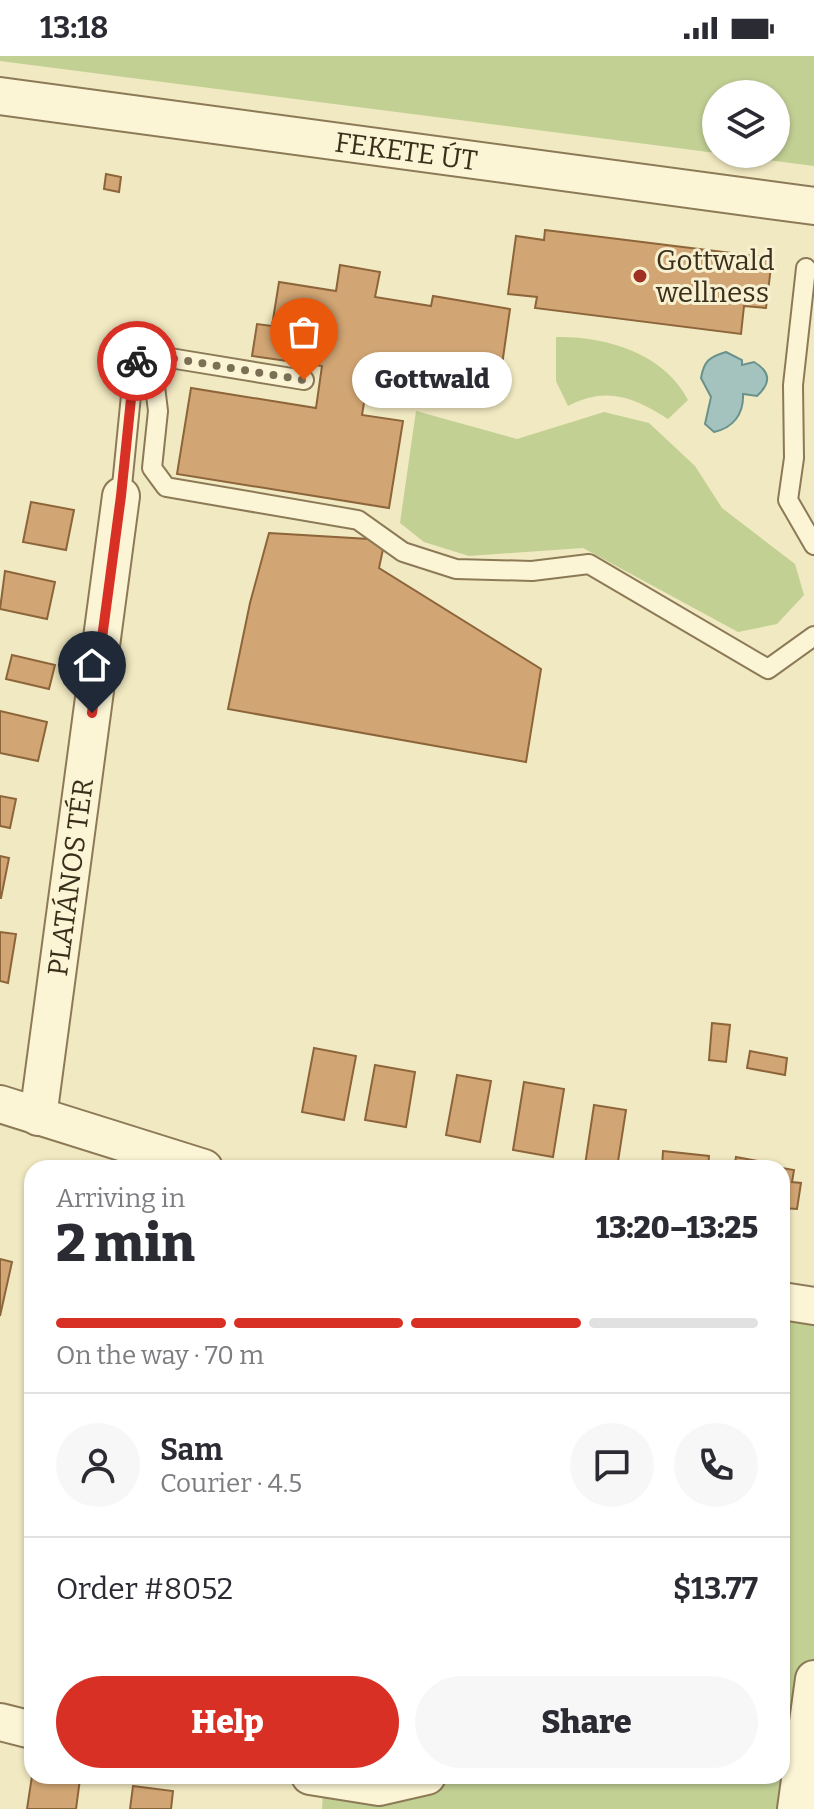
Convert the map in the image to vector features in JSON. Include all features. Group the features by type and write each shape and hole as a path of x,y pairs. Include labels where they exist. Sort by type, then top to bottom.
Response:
{"street":[{"name":"FEKETE ÚT","path":"0,96 814,206"},
{"name":"PLATÁNOS TÉR","path":"38,1117 121,496"},
{"path":"0,1104 178,1160"},
{"path":"790,1302 814,1306"},
{"path":"796,1809 814,1679"},
{"path":"0,1722 24,1728"},
{"path":"360,1784 379,1787 393,1784"}],"lane":[{"path":"806,268 793,385 794,458 788,500 814,545"},
{"path":"121,496 135,352 153,370 158,411 152,468 166,487 358,520 403,552 456,569 532,571 589,564 768,669 814,636"},
{"path":"153,370 170,358 304,380"}],"green space":[{"path":"0,56 814,56 814,166 790,163 790,80 702,80 702,151 0,61"},
{"path":"556,337 594,340 632,350 664,370 688,400 668,419 620,397 595,396 568,406 556,381"},
{"path":"416,411 517,439 604,412 649,423 695,466 722,508 795,564 804,595 777,624 738,632 583,548 469,556 424,542 400,523"},
{"path":"790,1319 814,1322 814,1809 322,1809 324,1784 790,1784"}],"water":[{"path":"726,352 742,360 742,365 754,362 760,366 767,382 757,396 743,394 742,408 736,419 714,432 705,424 711,397 701,378 708,360"}],"building":[{"path":"106,174 121,177 119,192 104,189"},
{"name":"Gottwald wellness","path":"545,230 772,258 766,308 744,306 741,334 535,308 537,297 508,294 516,236 544,240"},
{"path":"340,265 380,272 375,297 431,306 433,296 510,309 502,365 452,357 446,391 368,378 362,415 403,421 389,508 177,474 191,388 316,408 322,366 252,356 257,324 272,326 279,282 336,291"},
{"path":"31,502 74,510 66,550 23,542"},
{"path":"269,533 385,540 379,568 541,669 526,762 228,709 250,603"},
{"path":"5,571 55,582 47,619 0,609"},
{"path":"12,655 55,665 49,689 6,679"},
{"path":"0,711 47,722 38,761 0,753"},
{"path":"0,796 16,799 10,828 0,826"},
{"path":"0,856 9,858 1,898 0,898"},
{"path":"0,932 16,934 8,983 0,981"},
{"path":"712,1023 730,1025 726,1062 709,1060"},
{"path":"314,1048 356,1056 344,1120 302,1112"},
{"path":"750,1051 787,1058 785,1075 747,1068"},
{"path":"375,1065 415,1072 406,1127 365,1120"},
{"path":"457,1075 491,1081 480,1142 446,1135"},
{"path":"524,1082 564,1089 553,1157 513,1150"},
{"path":"594,1105 626,1110 618,1160 586,1160"},
{"path":"663,1151 709,1156 709,1160 662,1160"},
{"path":"790,1169 794,1170 792,1182 801,1183 797,1209 790,1209"},
{"path":"0,1259 12,1262 0,1316"},
{"path":"31,1784 79,1784 76,1809 27,1809"},
{"path":"133,1786 173,1791 171,1809 130,1809"}],"way so far":[{"path":"137,361 153,370 170,358 304,380"}],"place":[{"name":"Gottwald wellness","path":"640,276"},
{"name":"Gottwald","path":"304,380"}],"route":[{"path":"92,713 137,361"}]}
